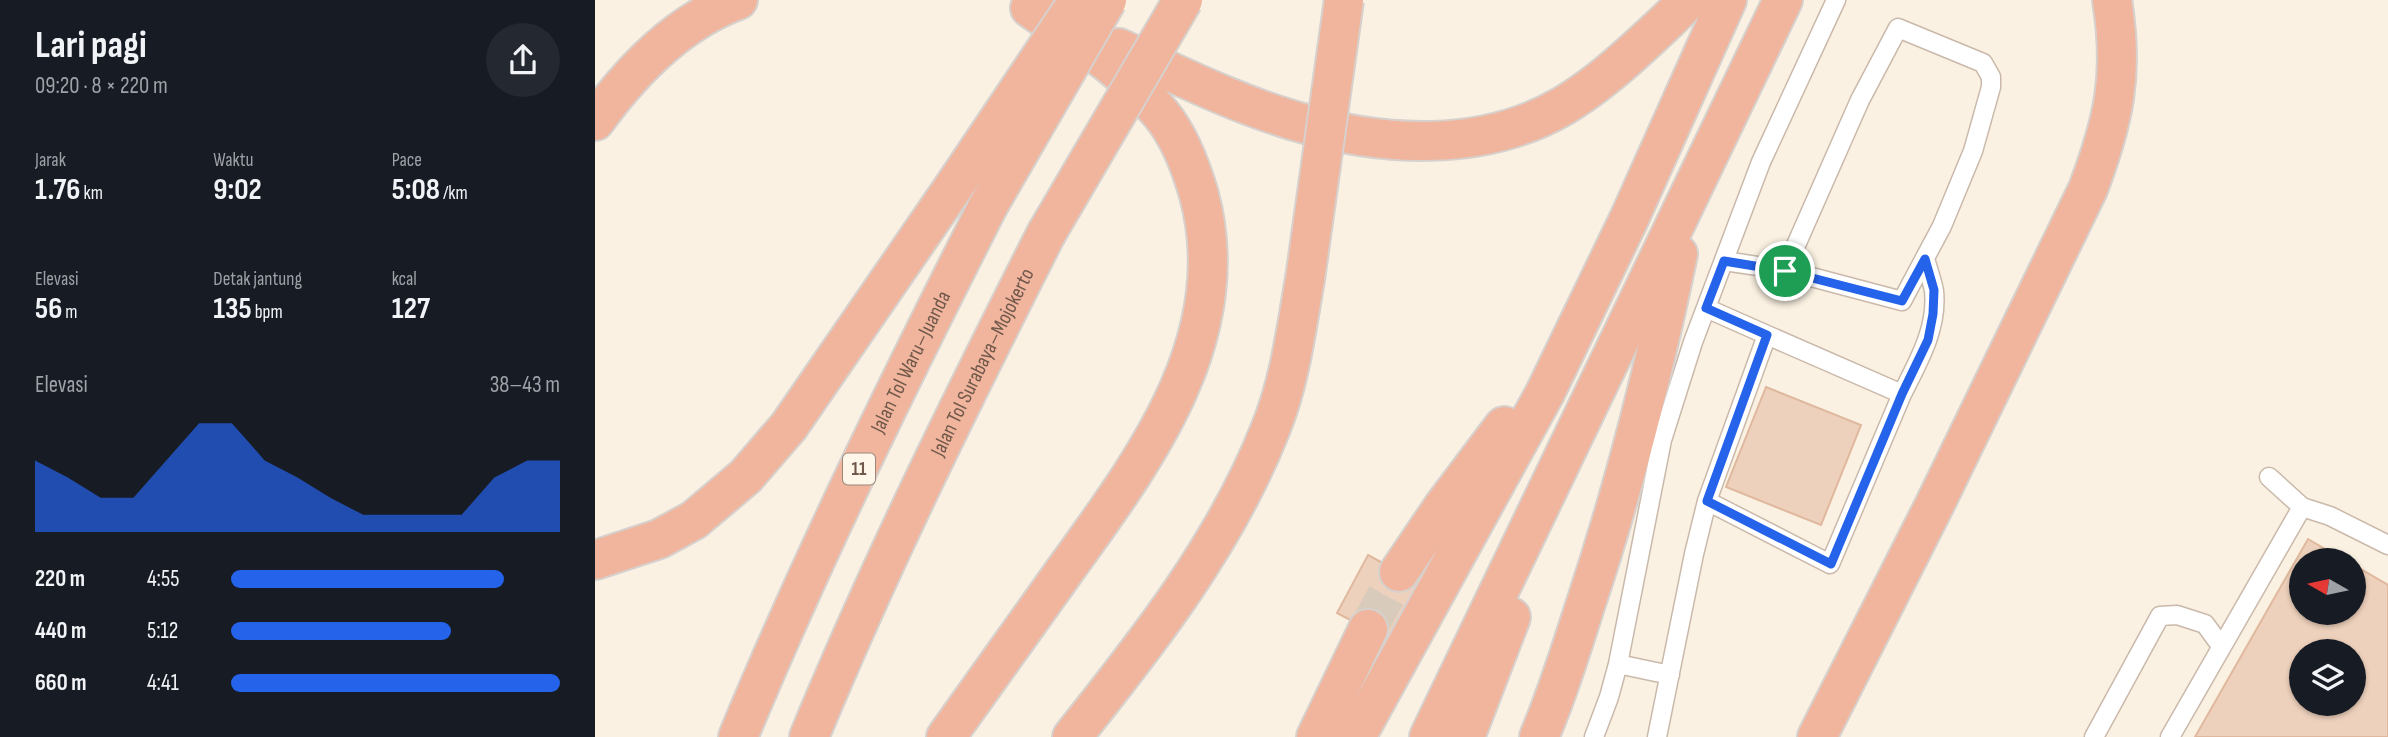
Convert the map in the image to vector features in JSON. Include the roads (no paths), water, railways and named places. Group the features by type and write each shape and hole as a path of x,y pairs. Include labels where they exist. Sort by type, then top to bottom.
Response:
{"highway":[{"path":"595,121 645,61 683,28 720,6 738,0"},
{"path":"595,560 659,539 694,520 746,475 789,426 1080,0"},
{"name":"Jalan Tol Waru–Juanda","path":"738,737 873,437 988,205 1107,0"},
{"name":"Jalan Tol Surabaya–Mojokerto","path":"809,737 852,633 908,512 1046,234 1183,0"},
{"path":"1072,737 1121,677 1211,548 1239,500 1271,428 1291,359 1305,279 1344,0"},
{"path":"1018,4 1217,93 1296,122 1397,141 1434,142 1465,140 1495,132 1530,122 1562,106 1627,58 1688,0"},
{"path":"1356,737 1545,393 1727,0"},
{"path":"1429,737 1783,0"},
{"path":"1817,737 1947,479 2088,189 2113,111 2118,72 2118,37 2112,0"},
{"path":"946,737 1129,479 1161,424 1181,385 1194,350 1209,284 1209,253 1198,189 1182,148 1163,116 1140,91 1102,58 1018,4"},
{"path":"1539,737 1575,638 1630,462 1656,358 1691,194"},
{"path":"1399,572 1443,507 1530,390 1592,296"},
{"path":"1465,737 1517,599 1559,468"},
{"path":"1316,737 1368,629"}],"lane":[{"path":"1594,737 1618,664 1663,440 1706,308 1761,162 1836,0"},
{"path":"1724,261 1785,271 1902,301 1942,226 1973,151 1991,87 1991,77 1983,63 1898,28 1860,100 1785,271"},
{"path":"1707,501 1831,564 1902,394 1928,340 1934,290 1925,259"},
{"path":"1706,308 1902,394"},
{"path":"1657,737 1707,501 1767,335"},
{"path":"2270,477 2302,507 2330,516 2388,545"},
{"path":"2170,737 2302,507"},
{"path":"2094,737 2160,616 2177,615 2205,624 2221,646"},
{"path":"1618,664 1670,675"}],"tunnel":[{"path":"1368,629 1399,572"}]}
